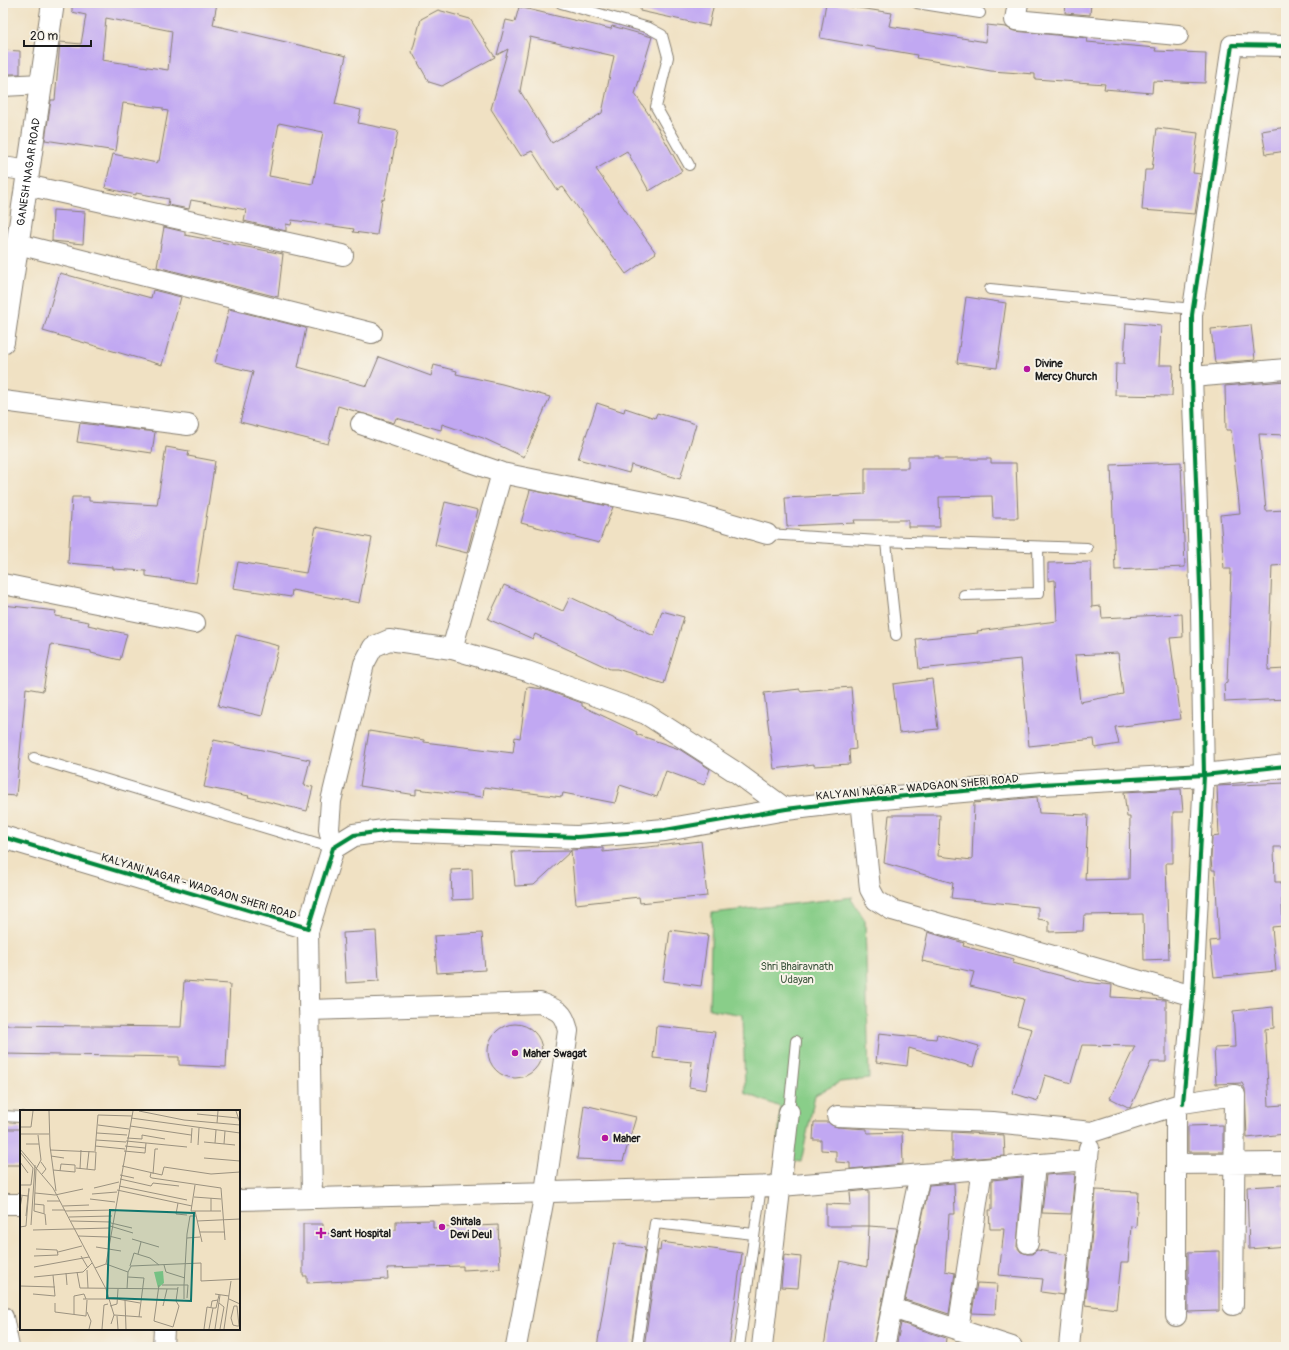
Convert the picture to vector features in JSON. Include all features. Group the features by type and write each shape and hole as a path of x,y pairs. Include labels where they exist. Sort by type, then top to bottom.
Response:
{"street":[{"name":"GANESH NAGAR ROAD","path":"3,342 8,274 18,244 53,3"},
{"path":"1018,3 1015,20 1178,35"},
{"path":"1176,1316 1176,1164 1180,1104 1193,996 1204,775 1201,612 1192,377 1193,309 1232,45 1286,46"},
{"path":"3,86 41,84"},
{"path":"3,167 27,178 343,255"},
{"path":"18,244 372,333"},
{"path":"1192,377 1286,369"},
{"path":"3,401 188,425"},
{"path":"361,424 502,473 688,511 767,534"},
{"path":"452,649 502,473"},
{"path":"3,584 195,623"},
{"path":"333,848 329,829 331,801 364,664 373,647 389,640 452,649 527,671 646,714 737,773 786,809"},
{"name":"KALYANI NAGAR - WADGAON SHERI ROAD","path":"3,837 308,928 333,848 354,834 391,830 577,837 665,830 786,809 862,800 1042,784 1204,775 1286,766"},
{"path":"862,800 870,889 876,900 892,910 1193,996"},
{"path":"308,928 312,1198"},
{"path":"309,1010 540,1003 557,1009 565,1019 568,1031 546,1192 516,1347"},
{"path":"836,1116 993,1122 1092,1132 1180,1104 1235,1094 1233,1305"},
{"path":"762,1347 789,1112"},
{"path":"1069,1347 1092,1132"},
{"path":"240,1200 781,1186 1088,1160"},
{"path":"1176,1164 1286,1163"},
{"path":"1028,1243 1035,1164"},
{"path":"958,1330 982,1169"},
{"path":"884,1347 920,1174"},
{"path":"3,1204 20,1204"},
{"path":"892,1308 1012,1347"},
{"path":"3,1317 9,1347"},
{"path":"163,1347 164,1330"}],"lane":[{"path":"561,3 649,28 662,35 668,57 656,107 689,165"},
{"path":"917,3 980,13"},
{"path":"990,289 1099,301 1193,309"},
{"path":"767,534 886,542 1087,548"},
{"path":"886,542 896,635"},
{"path":"964,595 1039,593 1038,547"},
{"path":"34,758 333,848"},
{"path":"789,1112 796,1041"},
{"path":"3,1116 20,1117"},
{"path":"739,1347 761,1186"},
{"path":"637,1347 655,1223 754,1234"}],"green space":[{"name":"Shri Bhairavnath Udayan","path":"853,897 851,899 865,920 869,1079 840,1082 815,1095 801,1162 778,1159 780,1107 745,1093 743,1015 709,1009 712,913"}],"building":[{"path":"72,3 217,3 213,25 346,56 335,104 361,110 358,123 398,131 384,200 382,199 377,235 353,232 354,229 292,220 291,225 286,224 286,231 244,221 246,210 191,200 189,209 168,205 169,199 136,193 136,195 105,188 113,154 157,163 157,161 159,161 168,111 163,110 163,108 123,103 116,151 45,140 51,100 55,100 60,42 81,44 86,15 72,12","holes":["106,18 172,31 168,70 102,60","279,123 323,132 313,184 269,176"]},
{"path":"641,3 714,3 709,26 640,11"},
{"path":"826,3 892,13 889,26 986,42 987,25 1006,27 1014,31 1088,38 1087,42 1156,48 1155,51 1206,53 1205,83 1153,81 1152,93 1104,89 1105,84 1035,79 1035,74 991,71 916,58 917,55 820,38"},
{"path":"1066,3 1091,3 1090,15 1065,13"},
{"path":"519,7 611,29 612,26 652,37 635,94 658,128 682,171 649,191 627,151 596,169 656,253 626,274 563,187 557,190 532,151 521,156 491,109 508,49 497,55 506,20 515,22","holes":["530,37 614,56 602,113 552,143 520,91"]},
{"path":"438,10 470,19 495,57 442,86 429,82 412,52 421,19"},
{"path":"3,50 20,51 20,74 3,74"},
{"path":"1286,127 1286,151 1266,154 1262,131"},
{"path":"1157,128 1198,133 1193,173 1201,174 1195,214 1142,210 1145,170 1152,170"},
{"path":"53,210 85,212 83,244 52,241"},
{"path":"164,227 185,232 185,235 283,254 278,297 157,267"},
{"path":"60,273 151,298 153,290 181,297 162,365 43,331"},
{"path":"966,297 1006,303 997,368 957,363"},
{"path":"229,309 306,328 298,367 367,386 379,357 431,376 434,365 457,371 456,374 502,384 550,397 524,457 483,438 442,424 441,430 396,418 394,423 338,406 328,444 240,422 253,372 215,363"},
{"path":"1126,323 1161,326 1159,365 1173,365 1172,396 1115,395 1116,364 1124,364"},
{"path":"1251,325 1255,360 1215,363 1211,329"},
{"path":"1286,381 1286,435 1259,434 1266,511 1286,510 1286,565 1272,566 1268,670 1285,669 1286,699 1225,702 1224,684 1227,683 1231,569 1224,569 1220,515 1240,513 1231,430 1226,430 1225,386"},
{"path":"597,403 624,412 625,408 655,418 657,413 696,424 680,479 631,465 629,473 578,459"},
{"path":"80,423 155,432 152,453 77,442"},
{"path":"166,447 189,451 188,456 215,461 196,583 146,576 146,571 113,569 113,567 68,563 72,497 89,497 89,501 157,505"},
{"path":"908,456 939,456 939,459 991,459 991,463 1016,463 1018,518 993,518 992,496 939,497 940,527 908,527 908,520 854,520 855,523 787,526 785,498 865,494 865,468 908,468"},
{"path":"1181,462 1185,567 1115,570 1111,465"},
{"path":"530,490 613,507 599,543 521,523"},
{"path":"445,502 478,510 467,553 435,545"},
{"path":"316,527 372,538 359,603 292,590 291,597 233,588 238,562 306,573"},
{"path":"1091,562 1092,607 1101,606 1102,618 1182,614 1183,637 1170,638 1181,719 1115,727 1119,744 1095,748 1094,739 1029,746 1021,659 919,669 916,639 978,633 977,631 1057,621 1055,580 1048,581 1048,563","holes":["1118,653 1123,694 1080,702 1075,655"]},
{"path":"504,585 563,611 570,597 654,636 662,611 684,617 664,684 617,669 610,669 535,634 533,639 488,619"},
{"path":"3,605 56,611 55,616 89,622 88,625 127,634 120,660 91,653 91,651 51,644 43,691 26,688 16,796 3,795"},
{"path":"236,635 279,646 262,716 218,706"},
{"path":"932,679 938,729 899,733 893,684"},
{"path":"527,687 543,689 582,703 582,706 637,732 636,734 679,749 710,769 704,785 666,771 657,797 620,785 615,803 563,793 562,797 484,787 483,797 416,789 416,795 360,786 369,731 424,740 424,742 513,753 515,737 520,738"},
{"path":"851,687 856,749 849,750 850,764 814,766 814,764 774,769 764,693 800,689 800,691"},
{"path":"214,740 310,760 304,785 313,787 307,811 248,797 249,796 204,787"},
{"path":"1286,783 1286,847 1274,847 1275,882 1281,882 1283,926 1272,927 1276,971 1214,977 1210,941 1219,940 1215,870 1212,870 1211,859 1212,837 1219,836 1217,786"},
{"path":"1181,789 1183,812 1173,812 1173,863 1166,863 1169,959 1144,960 1143,914 1084,915 1083,931 1049,932 1049,921 1038,919 1038,907 951,898 953,883 884,863 889,815 940,815 938,856 972,860 974,803 1037,797 1039,813 1088,815 1085,880 1129,879 1130,817 1127,817 1124,792"},
{"path":"701,841 707,896 640,903 639,897 576,904 571,850 603,848 603,852"},
{"path":"571,851 534,885 515,886 512,852"},
{"path":"472,869 473,899 452,900 451,870"},
{"path":"670,930 708,935 701,986 663,981"},
{"path":"376,931 379,981 346,983 343,933"},
{"path":"928,932 964,943 963,946 1014,959 1013,963 1084,982 1112,985 1111,997 1166,1000 1166,1062 1151,1062 1130,1108 1110,1098 1135,1046 1082,1045 1071,1083 1045,1075 1038,1101 1012,1093 1032,1029 1017,1025 1024,999 970,986 974,972 922,961"},
{"path":"482,933 485,970 437,973 434,936"},
{"path":"184,981 230,984 226,1067 179,1065 179,1057 3,1054 3,1025 181,1027"},
{"path":"1273,1007 1274,1028 1265,1029 1269,1106 1283,1105 1285,1134 1247,1138 1245,1089 1242,1083 1216,1084 1214,1048 1235,1047 1233,1011"},
{"name":"Maher Swagat","path":"510,1024 520,1024 530,1028 538,1036 542,1046 542,1056 538,1066 530,1074 520,1078 510,1078 500,1074 492,1066 488,1056 488,1046 492,1036 500,1028"},
{"path":"656,1026 715,1032 706,1090 689,1087 692,1062 653,1058"},
{"path":"879,1033 936,1039 937,1034 979,1046 973,1067 909,1048 907,1066 876,1062"},
{"name":"Maher","path":"584,1105 636,1117 623,1161 577,1159"},
{"path":"814,1122 828,1122 837,1127 867,1129 867,1133 902,1132 903,1164 850,1169 850,1163 836,1162 836,1151 821,1150 821,1140 813,1140"},
{"path":"1223,1125 1223,1152 1188,1152 1188,1126"},
{"path":"3,1129 20,1129 20,1165 3,1165"},
{"path":"952,1132 1004,1135 1005,1156 952,1160"},
{"path":"1075,1174 1071,1214 1042,1213 1046,1175"},
{"path":"1022,1177 1017,1247 1021,1252 1027,1254 1032,1254 1037,1250 1067,1255 1063,1295 1041,1292 1043,1279 999,1275 1004,1229 990,1229 989,1210 992,1210 992,1180"},
{"path":"954,1183 955,1214 949,1214 945,1271 955,1273 949,1314 905,1300 929,1185"},
{"path":"1283,1185 1286,1246 1249,1249 1247,1187"},
{"path":"869,1190 869,1226 826,1226 826,1204 851,1205 850,1192"},
{"path":"1096,1190 1138,1192 1136,1227 1131,1226 1128,1262 1121,1262 1116,1309 1085,1305"},
{"path":"433,1220 433,1228 498,1225 500,1268 463,1270 463,1266 387,1268 388,1279 307,1283 307,1276 303,1276 303,1224 323,1224 323,1234 396,1230 396,1221"},
{"path":"869,1226 897,1228 873,1347 824,1347 832,1294 840,1261 867,1267"},
{"path":"661,1242 742,1253 729,1347 644,1347 658,1250 660,1251"},
{"path":"614,1243 645,1248 631,1347 597,1347"},
{"path":"1219,1251 1219,1311 1188,1312 1188,1252"},
{"path":"784,1255 801,1257 798,1288 781,1287"},
{"path":"977,1283 997,1284 995,1314 972,1313"},
{"path":"901,1323 946,1338 945,1347 896,1347"}],"cycle path":[{"path":"1183,1103 1193,996 1204,775 1201,612 1192,377 1192,315 1232,45 1286,46"},
{"path":"3,837 308,928 333,848 354,835 391,830 577,837 665,830 786,809 861,800 1042,784 1204,775 1286,766"}],"place":[{"name":"Divine Mercy Church","path":"1027,369"},
{"name":"Maher Swagat","path":"515,1053"},
{"name":"Maher","path":"605,1138"},
{"name":"Shitala Devi Deul","path":"442,1227"},
{"name":"Sant Hospital","path":"321,1233"}]}
